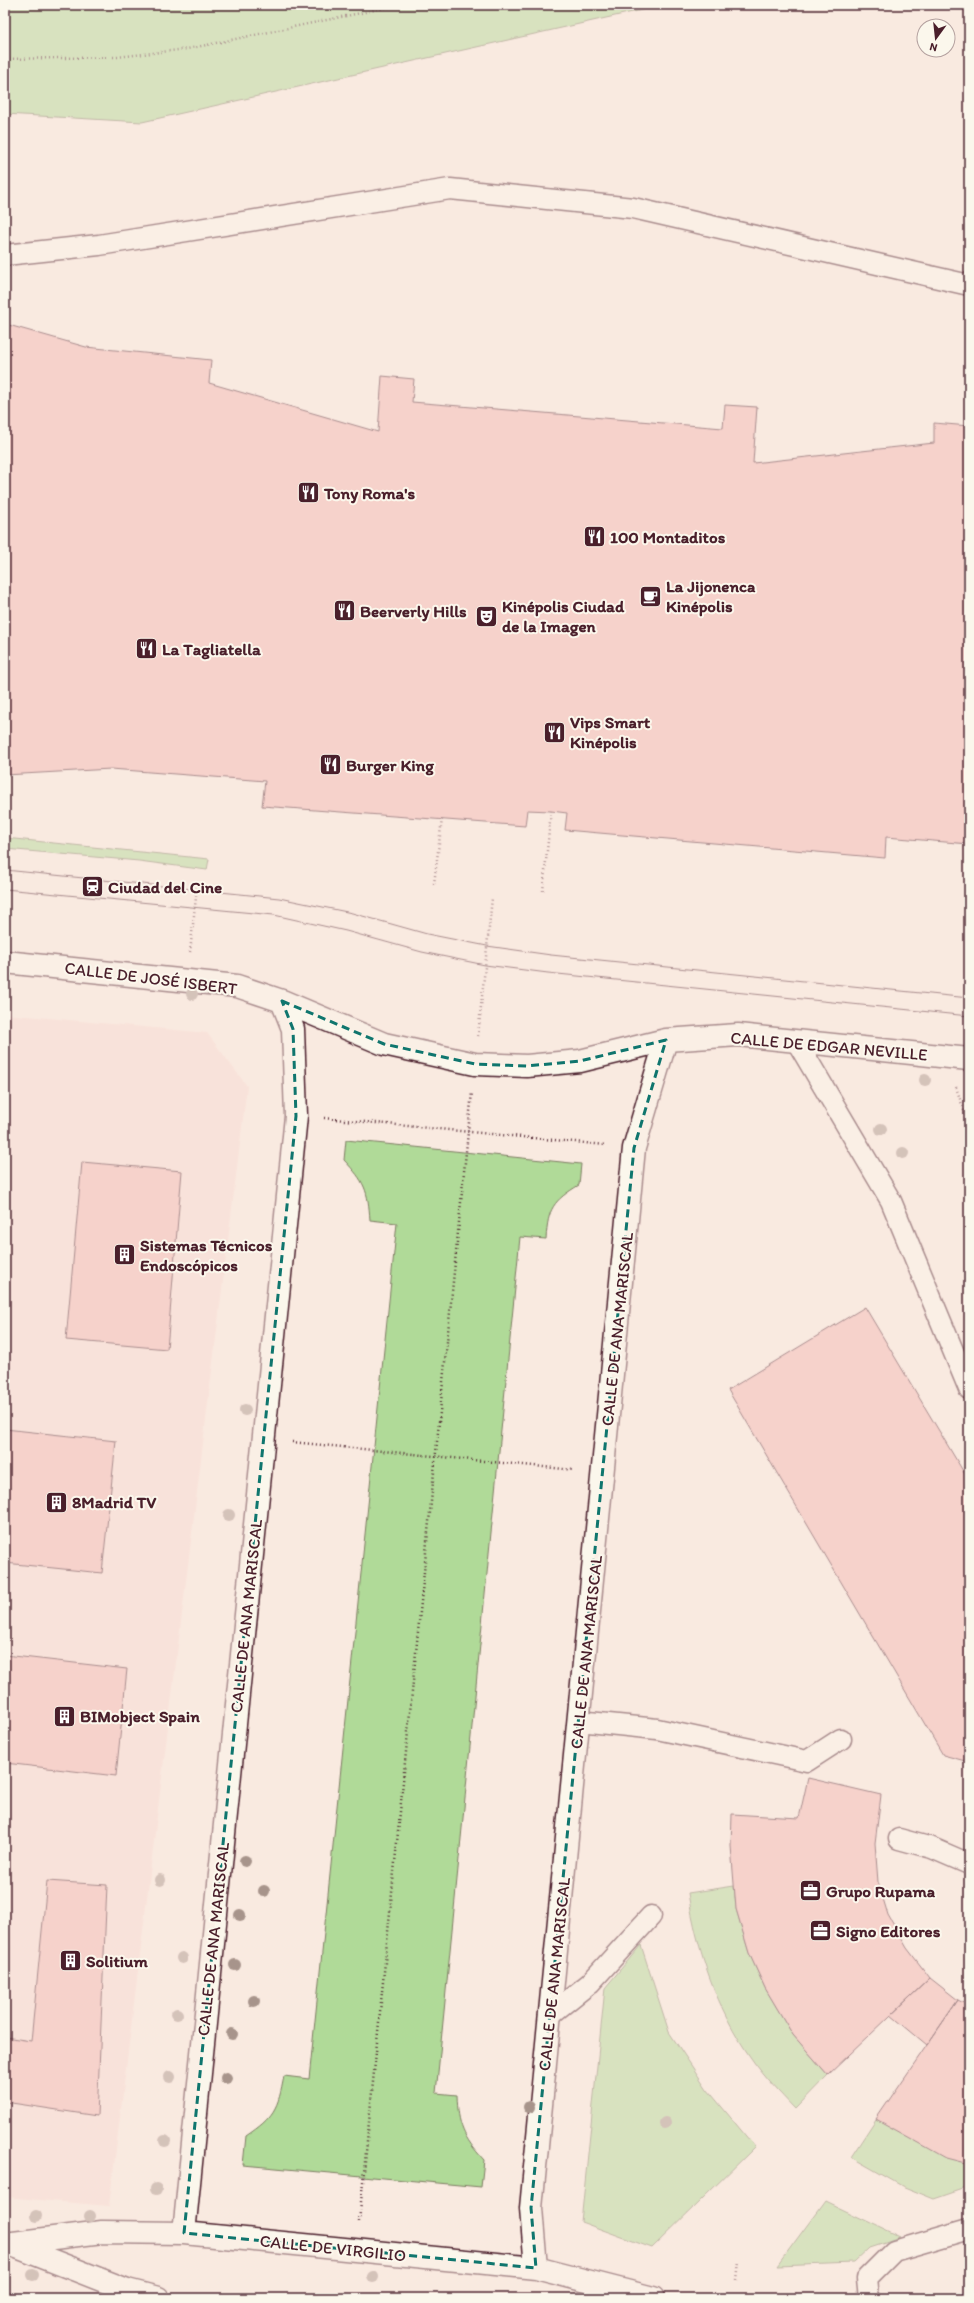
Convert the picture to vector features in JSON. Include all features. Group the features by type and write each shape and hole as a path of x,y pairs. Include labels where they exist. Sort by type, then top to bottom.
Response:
{"street":[{"name":"CALLE DE JOSÉ ISBERT","path":"5,962 237,986 282,1001 384,1044 475,1064 527,1066 580,1061 666,1040"},
{"name":"CALLE DE ANA MARISCAL","path":"184,2233 296,1116 293,1029 282,1001"},
{"name":"CALLE DE EDGAR NEVILLE","path":"666,1040 738,1035 969,1059"},
{"name":"CALLE DE ANA MARISCAL","path":"536,2268 532,2208 634,1148 666,1040"},
{"name":"CALLE DE VIRGILIO","path":"8,2244 102,2232 184,2233 536,2268 653,2298"},
{"name":"CALLE DE VIRGILIO","path":"8,2244 127,2290 158,2298"}],"lane":[{"path":"5,255 99,245 450,189 633,208 969,285"},
{"path":"797,1042 891,1201 969,1389"},
{"path":"579,1721 657,1729 807,1761 841,1739"},
{"path":"900,1839 932,1848 969,1864"},
{"path":"550,2014 590,1983 652,1916"},
{"path":"869,2298 867,2278 894,2251 969,2229"}],"path":[{"path":"5,58 117,57 187,49 399,5"},
{"path":"543,891 551,811"},
{"path":"434,884 442,819"},
{"path":"187,980 197,888"},
{"path":"356,2250 492,898"},
{"path":"946,1057 969,1126"},
{"path":"296,1116 634,1148"},
{"path":"264,1439 603,1472"},
{"path":"737,2280 739,2262"}],"highlighted area":[{"path":"282,1001 384,1044 475,1064 527,1066 580,1061 666,1040 634,1148 531,2208 536,2268 184,2233 296,1116 293,1029"}],"shaded area":[{"path":"5,1014 207,1033 247,1086 109,2206 5,2197"}],"green space":[{"path":"5,5 664,5 142,122 5,114"},
{"path":"5,838 209,859 207,870 139,861 5,849"},
{"path":"346,1140 581,1164 579,1185 563,1196 550,1213 546,1239 520,1237 436,2093 457,2095 460,2123 466,2137 484,2160 481,2187 243,2165 246,2136 263,2123 273,2111 277,2104 284,2076 309,2079 397,1223 370,1220 368,1201 364,1187 357,1174 344,1160"},
{"path":"734,1886 736,1909 749,1953 765,1988 793,2035 828,2075 795,2109 761,2071 739,2039 718,2000 703,1958 688,1893"},
{"path":"641,1945 669,2032 707,2089 755,2147 652,2248 581,2222 605,1988"},
{"path":"876,2119 969,2164 969,2187 934,2199 902,2186 851,2157"},
{"path":"825,2201 900,2237 870,2247 853,2263 777,2266"}],"building":[{"name":"Kinépolis Ciudad de la Imagen","path":"5,324 86,347 211,360 209,383 378,432 382,376 414,379 412,402 723,428 725,405 757,407 753,463 934,443 934,423 969,426 969,844 886,837 885,858 565,830 567,813 551,811 527,810 525,826 262,806 265,781 111,769 5,775"},
{"name":"Sistemas Técnicos Endoscópicos","path":"82,1162 182,1171 167,1349 66,1340"},
{"path":"865,1307 969,1481 969,1762 943,1755 728,1390"},
{"name":"8Madrid TV","path":"5,1429 116,1441 102,1573 5,1563"},
{"name":"BIMobject Spain","path":"5,1655 127,1669 116,1776 5,1763"},
{"name":"Signo Editores","path":"808,1778 881,1795 875,1843 878,1882 888,1915 907,1948 930,1978 828,2075 793,2035 765,1988 749,1953 736,1909 731,1846 732,1814 799,1818"},
{"name":"Solitium","path":"47,1881 107,1885 97,2116 5,2102 5,2037 31,2041"},
{"path":"930,1978 958,2000 927,2045 891,2015"},
{"path":"958,2000 969,2006 969,2164 946,2158 876,2119"}],"tram line":[{"path":"5,870 279,898 352,913 427,934 487,946 551,955 969,998"},
{"path":"5,889 274,915 346,931 422,952 485,965 548,973 969,1016"}],"place":[{"name":"Tony Roma's","path":"309,493"},
{"name":"100 Montaditos","path":"595,537"},
{"name":"La Jijonenca Kinépolis","path":"650,596"},
{"name":"Beerverly Hills","path":"344,611"},
{"name":"Kinépolis Ciudad de la Imagen","path":"487,616"},
{"name":"La Tagliatella","path":"147,649"},
{"name":"Vips Smart Kinépolis","path":"554,732"},
{"name":"Burger King","path":"331,765"},
{"name":"Ciudad del Cine","path":"92,887"},
{"name":"Sistemas Técnicos Endoscópicos","path":"124,1255"},
{"name":"8Madrid TV","path":"57,1502"},
{"name":"BIMobject Spain","path":"64,1716"},
{"name":"Grupo Rupama","path":"811,1891"},
{"name":"Signo Editores","path":"820,1931"},
{"name":"Solitium","path":"71,1961"}]}
